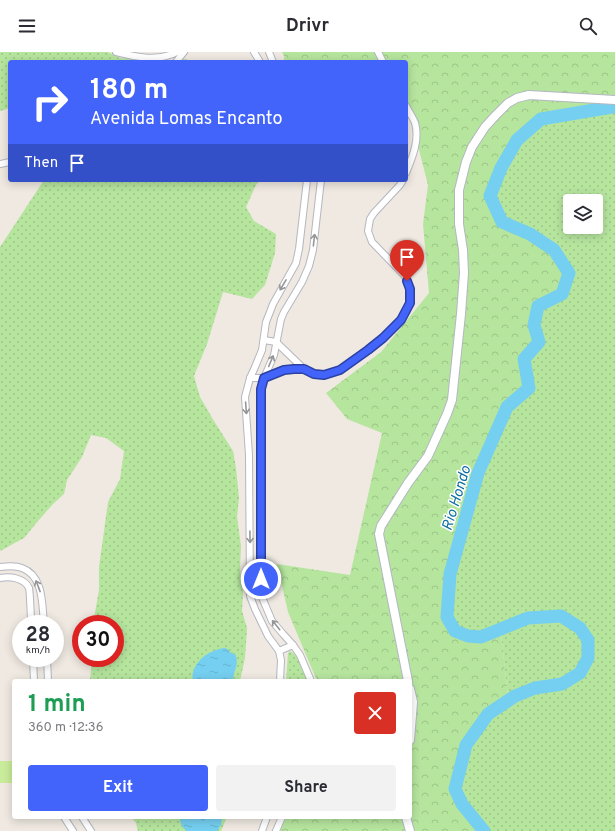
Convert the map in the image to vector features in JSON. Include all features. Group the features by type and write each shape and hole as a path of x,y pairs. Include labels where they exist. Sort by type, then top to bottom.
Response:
{"main road":[{"path":"408,679 379,534 381,526 408,483 428,456 452,400 464,273 463,250 459,224 459,190 466,162 472,147 486,127 508,103 517,98 529,95 615,100"},
{"path":"412,698 412,715"},
{"path":"407,819 410,831"}],"street":[{"path":"116,52 156,58 163,58 177,52"},
{"path":"178,60 184,52"},
{"path":"408,110 415,124 416,135 416,146 408,168"},
{"path":"280,679 281,660 279,651 268,636 250,596 249,455 245,397 250,378 264,340 266,322 273,304 296,263 307,182"},
{"path":"311,679 300,655 272,621 261,595 261,389 274,355 281,319 302,282 309,266 313,250 321,182"},
{"path":"264,340 276,342 304,369 314,374 324,375 340,370 368,350 401,320 410,303 410,289 405,276 372,242 368,231 370,219 374,213 401,182"},
{"path":"250,378 264,378 284,370 304,369"},
{"path":"0,567 11,566 22,568 33,575 41,596 43,615"},
{"path":"0,578 16,578 23,582 29,589 30,615"},
{"path":"279,651 293,645"},
{"path":"33,667 34,679"},
{"path":"47,667 48,679"},
{"path":"65,819 73,831"},
{"path":"83,819 91,831"},
{"path":"262,831 266,819"},
{"path":"276,831 281,819"}],"green space":[{"path":"0,52 108,52 120,58 146,60 8,60 8,109 0,111"},
{"path":"282,52 615,52 615,111 543,123 520,143 505,170 495,196 505,219 532,230 557,247 574,273 566,297 542,309 538,325 544,343 529,361 533,389 511,409 482,475 454,575 451,617 457,627 469,632 480,632 500,625 509,705 492,718 470,747 460,789 465,802 489,831 280,831 285,819 412,819 412,679 316,679 288,612 277,564 350,575 382,433 347,419 326,393 381,352 429,293 423,224 428,185 414,130 408,116 408,60 284,60"},
{"path":"615,111 615,831 489,831 465,802 459,789 470,747 492,718 509,705 500,625 480,632 469,632 457,628 451,617 454,575 482,475 511,409 533,389 529,361 544,343 538,325 542,309 566,297 532,230 505,219 495,196 505,170 520,143 543,123"},
{"path":"43,182 258,182 246,207 254,221 276,234 275,253 265,285 252,299 223,292 207,344 194,376 200,397 233,451 236,468 239,498 237,517 241,546 240,570 243,594 242,611 247,628 245,658 240,679 90,679 91,667 124,667 124,615 95,615 99,590 99,567 108,502 120,479 124,451 106,438 91,435 82,457 67,480 64,494 53,504 24,538 0,551 0,247"},
{"path":"290,651 299,660 306,679 286,679 288,653"},
{"path":"0,761 12,761 12,783 0,783"},
{"path":"133,819 226,819 221,831 138,831 136,823"}],"water":[{"path":"224,648 228,649 230,653 232,652 235,654 237,665 233,679 192,679 195,667 201,659 214,651"},
{"path":"180,819 222,819 221,825 217,831 187,831"}],"waterway":[{"name":"Rio Hondo","path":"484,831 462,804 455,789 466,745 488,714 515,696 535,688 562,684 580,673 588,658 588,640 580,628 561,616 528,618 481,637 468,636 455,631 447,617 450,574 478,473 507,407 529,388 524,359 539,342 534,325 538,306 562,294 569,273 554,250 530,234 502,222 490,196 501,168 517,140 541,119 615,107"}],"route":[{"path":"261,579 261,389 264,378 284,370 304,369 314,374 324,375 340,370 383,338 401,320 410,303 411,295 407,281"}]}
